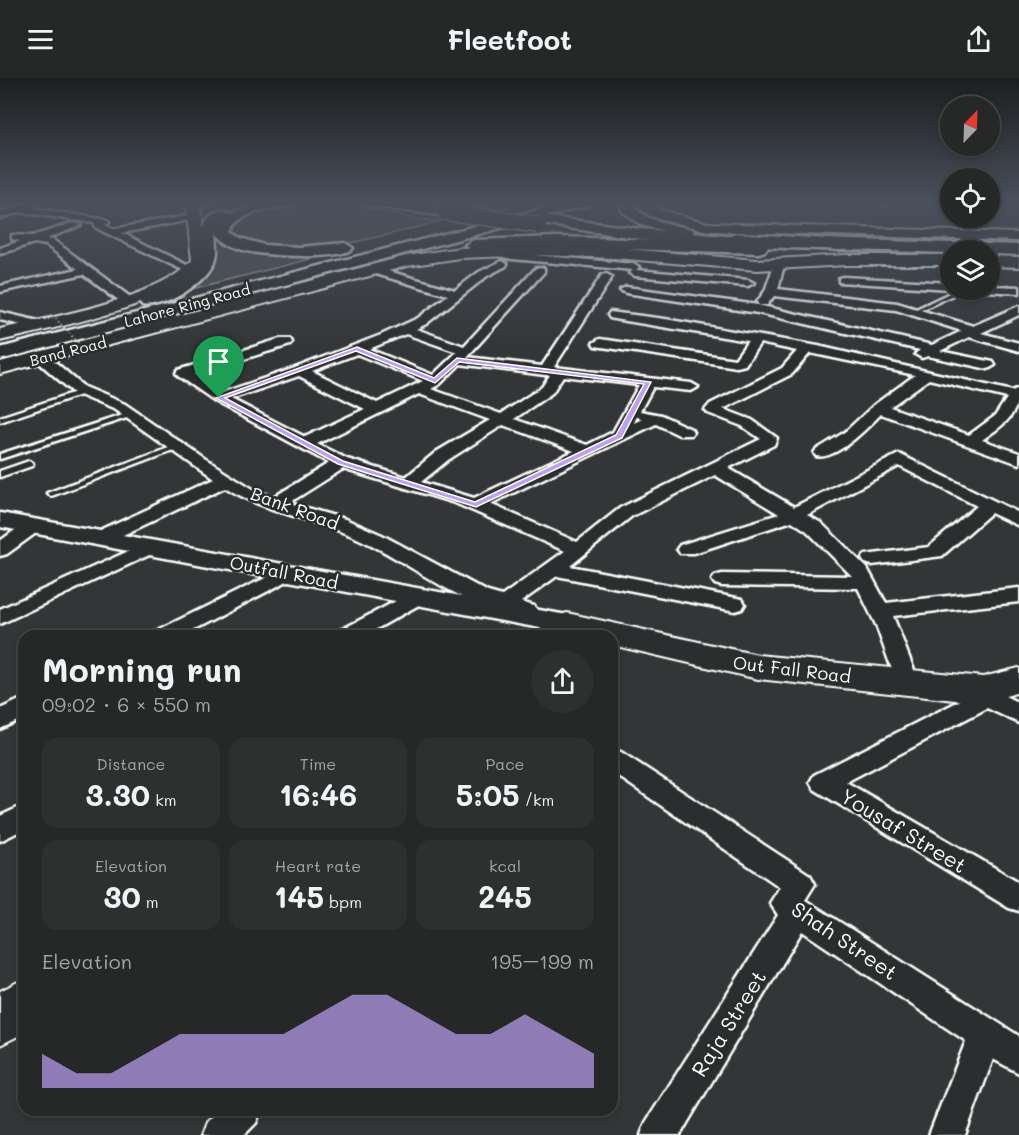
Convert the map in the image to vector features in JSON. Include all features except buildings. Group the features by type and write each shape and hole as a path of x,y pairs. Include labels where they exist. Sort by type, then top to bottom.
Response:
{"main road":[{"path":"194,271 200,261 199,251"},
{"path":"117,317 180,286 198,273 206,262 207,251"},
{"path":"280,251 312,251"},
{"name":"Lahore Ring Road","path":"0,347 353,251"},
{"name":"Lahore Ring Road","path":"0,354 393,251"},
{"path":"352,262 414,251"},
{"path":"887,251 940,253"},
{"name":"Band Road","path":"0,368 430,257 498,258 592,252 699,261 737,258 779,265 830,261 940,260"},
{"path":"1000,254 1019,255"},
{"path":"1000,261 1019,262"},
{"name":"Band Road","path":"0,335 44,321 129,302 167,286 194,271"},
{"name":"Out Fall Road","path":"618,641 758,667 907,682 985,694 1019,680"},
{"path":"0,1020 18,1008"}],"street":[{"path":"61,251 129,302"},
{"path":"152,251 194,271"},
{"path":"219,398 300,371 405,329 434,314 483,274 498,258 512,256 748,283"},
{"path":"695,278 699,261"},
{"path":"830,261 843,280"},
{"path":"758,309 771,292 779,265"},
{"path":"0,289 86,270"},
{"path":"373,270 457,294"},
{"path":"305,443 435,381 540,270"},
{"path":"12,276 35,281"},
{"path":"409,483 442,456 547,390 552,371 606,277"},
{"path":"843,280 940,285"},
{"path":"834,325 836,299 843,280"},
{"path":"1000,289 1019,290"},
{"path":"626,290 758,309 834,325 988,365"},
{"path":"771,292 897,307 1019,347"},
{"path":"891,367 1019,310"},
{"path":"614,315 756,339 1018,395 1001,419 971,441"},
{"path":"0,316 44,321"},
{"path":"1002,318 1019,323"},
{"path":"405,329 462,355 552,371 691,387"},
{"path":"600,344 737,363 756,339"},
{"path":"285,342 183,373 219,398 341,463 476,504 578,550"},
{"path":"357,349 435,381"},
{"path":"505,604 626,512 770,441 747,423 713,410 787,371 806,349"},
{"name":"Bank Road","path":"42,357 79,390 120,407 247,493 296,512 338,523 375,539 481,597 505,604 559,630"},
{"path":"300,371 377,409"},
{"path":"822,453 851,435 879,408 926,374"},
{"path":"619,436 648,382"},
{"path":"418,389 589,452"},
{"path":"879,408 1019,459"},
{"path":"632,413 656,418 685,432"},
{"path":"476,504 656,418"},
{"path":"687,549 793,514 899,459 1019,520"},
{"path":"275,504 341,463"},
{"path":"717,469 814,527 860,572 880,611 907,682"},
{"path":"101,538 226,480"},
{"path":"872,559 935,552 989,505"},
{"name":"Outfall Road","path":"0,520 417,597 559,630"},
{"path":"0,549 33,526"},
{"path":"0,617 150,547"},
{"path":"552,569 735,604"},
{"path":"176,630 288,573"},
{"path":"722,580 865,582"},
{"path":"880,611 1019,595"},
{"path":"358,630 417,597"},
{"path":"985,694 1019,714"},
{"name":"Yousaf Street","path":"985,694 824,782 1019,898"},
{"path":"0,720 18,710"},
{"name":"Shah Street","path":"618,763 800,884 785,903 1019,1056"},
{"path":"0,829 18,819"},
{"name":"Raja Street","path":"659,1135 797,911"},
{"path":"947,1135 986,1034"},
{"path":"219,1135 237,1116"}],"lane":[{"path":"913,312 940,299"},
{"path":"0,420 85,392"},
{"path":"0,457 132,415"},
{"path":"51,493 177,447"},
{"path":"0,474 29,464"}],"path":[{"path":"44,321 38,320 55,318 85,350"}],"shaded area":[{"path":"204,251 342,251 183,291"}],"route":[{"path":"357,349 435,381 457,360 648,382 619,436 476,504 341,463 219,398 357,349"}]}
